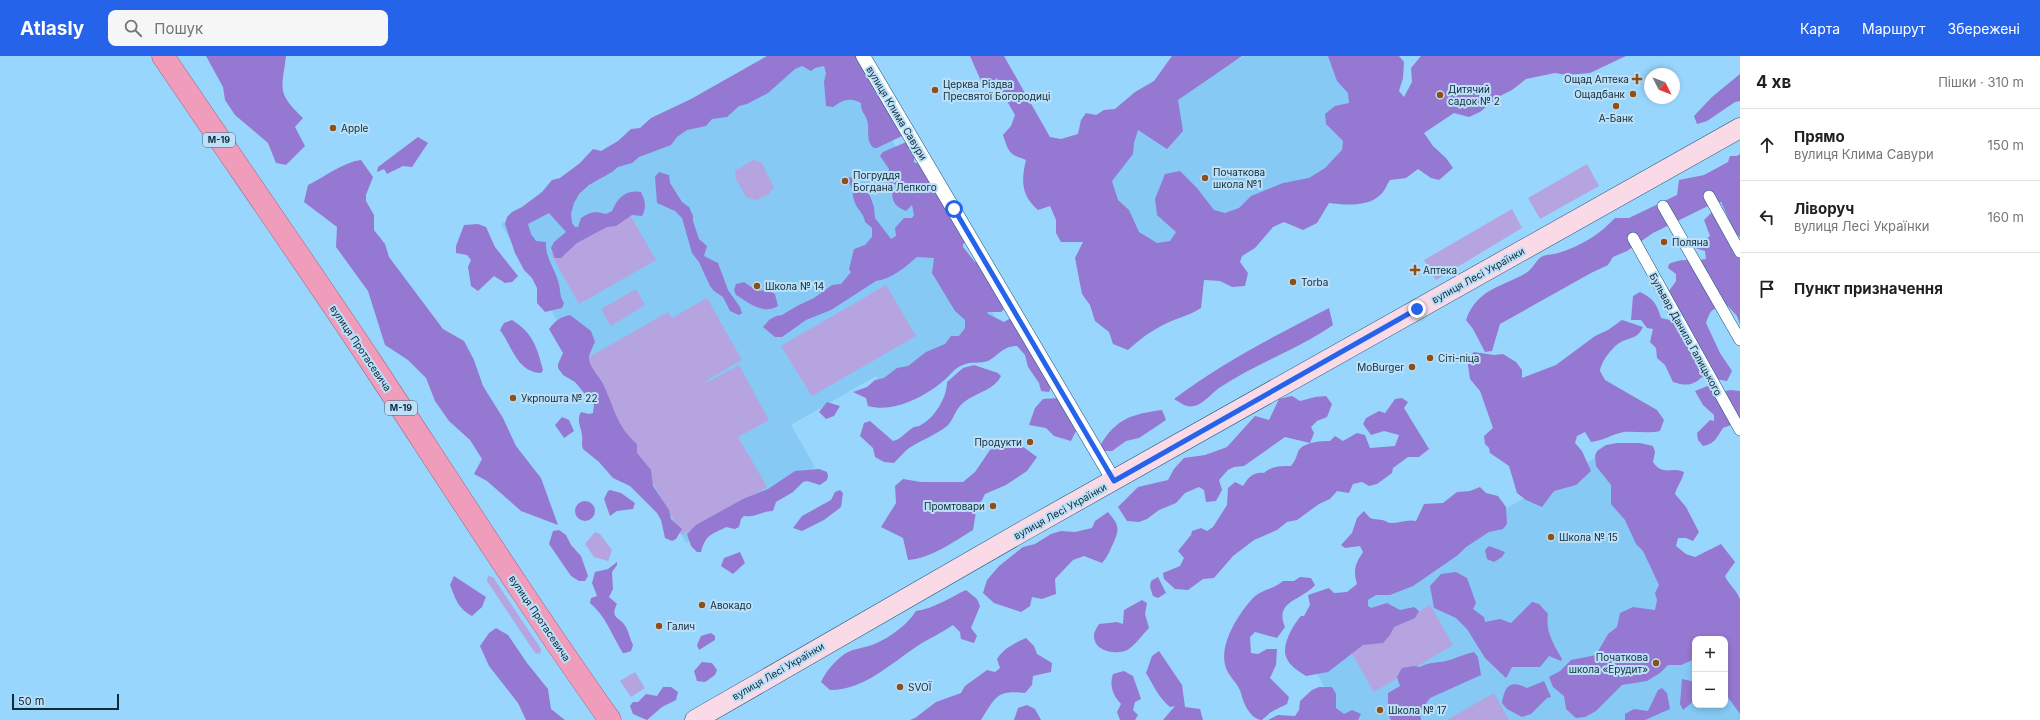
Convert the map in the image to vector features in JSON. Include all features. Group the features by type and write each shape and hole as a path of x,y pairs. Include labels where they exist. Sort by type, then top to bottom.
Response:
{"highway":[{"name":"вулиця Протасевича","path":"163,56 344,322 488,540 610,720"}],"main road":[{"name":"вулиця Лесі Українки","path":"695,720 1114,481 1740,128"}],"street":[{"name":"вулиця Клима Савури","path":"863,56 1114,481"},
{"path":"1709,196 1740,252"},
{"path":"1663,206 1740,340"},
{"name":"Бульвар Данила Галицького","path":"1633,238 1740,430"}],"shaded area":[{"path":"206,56 286,56 283,76 283,90 288,102 303,118 295,127 305,146 286,165 276,163 268,143 235,115 225,100 223,87"},
{"path":"767,56 859,56 904,135 874,148 870,142 868,135 868,124 861,103 853,100 846,100 833,107 826,106 824,82 826,73 824,66 815,68 811,71 802,66 795,69 768,93 747,104 739,106 727,117 712,119 706,126 687,130 677,137 671,145 639,157 632,163 618,167 589,185 579,194 574,203 571,214 572,223 575,227 578,227 581,218 584,216 590,213 606,214 612,211 622,196 635,191 641,192 644,201 645,210 642,216 632,215 616,226 607,227 577,243 561,258 555,258 551,248 554,242 566,232 549,213 528,224 531,234 536,241 546,242 548,257 559,284 561,298 564,303 562,308 545,312 537,303 537,288 532,278 524,270 515,253 505,224 507,217 542,192 552,180 560,178 580,163 593,149 601,151 618,141 631,129 640,128 651,118 691,99"},
{"name":"Школа № 14","path":"790,56 843,56 1004,332 890,399 876,376 791,425 815,467 686,543 501,224"},
{"path":"970,56 1004,56 1050,137 1061,139 1078,134 1081,120 1086,113 1096,115 1104,110 1115,109 1135,92 1154,81 1172,56 1242,56 1178,100 1183,131 1167,149 1138,130 1134,143 1133,154 1112,181 1118,200 1129,210 1139,232 1157,243 1170,241 1176,232 1157,215 1155,199 1165,174 1180,171 1197,188 1214,210 1225,213 1239,208 1251,196 1283,183 1309,178 1325,168 1342,150 1343,141 1326,124 1325,114 1335,106 1349,103 1348,93 1337,81 1328,56 1399,56 1404,62 1403,78 1399,91 1404,97 1412,82 1411,68 1421,56 1626,56 1590,73 1566,75 1555,73 1526,79 1512,90 1498,97 1480,112 1469,117 1454,113 1424,133 1433,146 1446,158 1453,168 1439,180 1431,178 1418,169 1406,178 1390,180 1381,195 1374,200 1362,204 1348,205 1329,203 1317,223 1303,230 1284,222 1273,227 1255,248 1242,256 1240,262 1248,273 1245,286 1232,287 1220,281 1204,280 1201,308 1156,329 1128,350 1113,344 1109,332 1095,321 1090,305 1082,294 1075,258 1083,242 1061,242 1056,233 1056,220 1050,206 1038,210 1028,199 1025,193 1023,181 1026,160 1010,152 1003,135 1011,126 1015,115 1003,94 997,78 989,86 981,81"},
{"name":"Початкова школа №1","path":"1244,56 1351,56 1382,141 1147,278 1077,156"},
{"path":"1740,74 1740,101 1735,102 1707,121 1697,124 1694,116 1712,97"},
{"path":"418,137 428,143 412,167 403,166 387,174 384,169 377,172 378,167"},
{"path":"911,140 921,154 914,159 914,162 919,164 929,160 968,241 963,244 963,247 975,262 985,261 1005,308 1001,312 987,312 988,314 1004,322 1011,318 1053,382 1049,392 1041,391 1039,383 1028,367 1025,355 1017,346 1012,346 988,361 969,363 960,366 934,388 907,403 897,406 877,408 868,406 866,398 853,392 867,387 875,380 884,378 897,368 908,366 926,352 945,344 951,336 959,336 965,328 965,320 955,311 932,273 934,258 917,257 893,275 876,281 831,310 806,320 782,337 775,337 763,327 769,320 776,316 782,315 814,298 832,285 841,284 851,272 849,269 854,249 865,245 872,237 872,228 865,222 863,215 855,202 852,188 845,179 851,177 869,193 874,207 875,218 891,239 896,236 895,228 904,218 912,218 914,215 912,205 906,211 894,203 892,194 898,185 892,183 886,184 889,169 880,156 883,152"},
{"path":"1740,154 1740,237 1735,233 1721,202 1710,205 1653,233 1627,251 1613,257 1608,265 1500,324 1492,351 1485,352 1473,329 1466,320 1476,302 1483,295 1490,290 1526,273 1538,259 1543,256 1556,254 1589,239 1603,230 1615,218 1629,218 1677,195 1679,180 1704,175 1728,162 1730,156 1737,156"},
{"path":"361,160 373,177 366,195 366,201 374,215 374,230 385,244 389,257 443,329 464,341 474,360 483,386 503,418 516,446 541,478 558,525 521,511 487,481 474,474 482,459 470,440 449,421 435,401 426,378 408,360 385,345 368,291 336,247 337,227 304,202 308,185 341,167 354,161"},
{"path":"753,160 761,162 774,187 769,194 757,200 746,197 736,179 735,171"},
{"path":"1587,164 1599,186 1540,219 1528,198"},
{"path":"659,172 669,175 670,183 682,202 689,207 699,239 707,246 704,256 718,263 728,290 740,307 742,313 739,315 730,311 723,297 714,291 710,286 699,262 692,253 682,218 675,211 657,203 655,177"},
{"path":"1512,209 1522,228 1436,280 1424,260"},
{"path":"627,210 656,260 579,304 551,254"},
{"path":"1712,212 1740,245 1740,325 1737,316 1728,306 1719,307 1713,310 1709,314 1706,323 1720,353 1732,371 1727,381 1702,377 1692,384 1681,384 1673,382 1665,365 1657,358 1656,348 1650,342 1653,329 1647,328 1641,320 1631,320 1633,296 1640,292 1644,294 1654,302 1661,318 1674,321 1664,298 1676,281 1676,274 1668,268 1669,264 1683,260 1706,259 1705,251 1695,248 1710,236 1704,220"},
{"path":"478,224 486,227 495,247 518,276 512,282 505,283 494,276 478,291 471,286 468,267 471,260 467,255 456,253 456,246 464,225"},
{"path":"744,282 757,291 767,290 775,294 778,306 762,309 736,295 734,290 736,284"},
{"path":"886,285 916,336 812,396 781,346"},
{"path":"636,289 645,305 611,326 601,309"},
{"path":"707,298 742,360 707,380 708,382 739,365 769,420 738,437 767,487 682,535 584,360 668,312 672,318"},
{"path":"1329,308 1333,325 1319,334 1233,379 1197,405 1186,406 1174,399 1211,373 1269,339"},
{"path":"570,315 591,331 595,342 589,357 590,363 606,390 619,422 637,444 637,453 651,470 653,486 669,510 671,519 682,529 676,539 672,541 665,538 661,520 657,513 630,486 613,478 599,462 583,449 579,421 580,415 581,412 589,414 593,413 594,405 575,382 563,375 558,368 558,364 563,353 549,329 558,320"},
{"path":"512,320 525,330 533,341 539,354 543,370 541,373 533,372 521,363 500,330 504,323"},
{"path":"1622,320 1643,327 1637,335 1615,346 1608,354 1600,371 1605,380 1657,410 1664,420 1660,431 1624,432 1591,442 1585,432 1577,436 1575,443 1582,451 1591,471 1576,485 1554,491 1542,507 1526,500 1517,493 1509,466 1490,453 1489,448 1485,444 1484,436 1493,428 1480,391 1470,379 1467,358 1474,352 1494,355 1503,354 1516,362 1522,370 1522,378 1556,365 1595,336 1608,330"},
{"path":"974,365 998,373 1001,376 991,387 963,403 947,426 909,448 894,463 884,462 875,457 873,448 860,436 864,423 870,421 893,441 898,439 912,428 925,423 939,407 945,395 947,382 963,368"},
{"path":"1710,385 1717,393 1730,390 1740,391 1740,434 1731,425 1723,428 1713,442 1703,446 1698,440 1697,433 1710,420 1714,421 1714,415 1703,405 1695,391"},
{"path":"1292,396 1300,401 1326,396 1332,404 1327,417 1317,421 1311,427 1314,433 1310,443 1285,437 1244,466 1234,467 1228,470 1219,480 1222,490 1216,501 1206,502 1204,490 1199,487 1185,493 1176,503 1159,510 1147,519 1139,522 1127,521 1118,507 1138,487 1168,480 1174,469 1184,458 1205,455 1227,447 1255,416 1269,420 1279,399"},
{"path":"1059,398 1078,427 1071,441 1054,436 1046,428 1029,425 1035,408 1043,399"},
{"path":"1402,398 1408,402 1404,408 1429,449 1419,457 1408,457 1393,468 1392,473 1377,484 1369,486 1362,482 1353,484 1349,493 1337,491 1330,499 1319,504 1297,520 1287,522 1277,530 1254,540 1233,556 1214,578 1203,579 1188,590 1175,589 1164,579 1163,573 1180,566 1184,558 1178,551 1191,535 1192,531 1201,528 1207,531 1213,527 1227,505 1228,488 1235,482 1243,486 1254,474 1264,473 1276,467 1291,466 1298,452 1303,446 1322,441 1330,441 1335,436 1343,441 1357,433 1365,435 1370,448 1395,446 1399,435 1384,431 1371,435 1363,424 1366,418 1379,411 1385,413 1395,399"},
{"path":"827,402 840,406 834,416 826,419 819,412"},
{"path":"1162,410 1166,420 1139,438 1126,441 1112,451 1103,451 1101,444 1113,428 1120,423 1142,413"},
{"path":"562,417 569,420 574,431 564,438 555,425"},
{"path":"1008,441 1022,446 1037,457 1027,471 1006,485 985,494 976,512 973,530 934,553 917,559 908,560 903,538 881,527 896,503 895,486 903,479 921,482 963,482 975,472 990,450"},
{"path":"1617,443 1640,443 1653,446 1655,452 1653,462 1660,469 1679,470 1684,472 1675,494 1686,507 1699,532 1693,541 1686,538 1678,538 1676,546 1686,554 1695,557 1721,544 1735,562 1725,576 1737,592 1740,599 1740,714 1728,697 1728,636 1692,636 1692,660 1681,665 1668,665 1660,673 1647,681 1622,685 1596,711 1585,717 1576,718 1566,709 1564,696 1553,687 1549,677 1560,671 1571,660 1596,655 1608,634 1617,627 1620,613 1633,607 1655,610 1657,600 1655,593 1659,585 1643,551 1636,544 1625,520 1611,504 1611,485 1596,466 1595,456 1597,451 1606,445"},
{"name":"Школа № 15","path":"1600,455 1693,636 1692,636 1692,708 1728,708 1728,655 1740,676 1740,720 1343,720 1292,630"},
{"path":"819,469 827,472 828,476 827,480 820,485 807,481 803,482 793,492 776,502 773,511 752,516 744,516 741,519 739,527 735,529 726,527 707,538 701,552 697,552 691,546 687,534 696,525 743,499 768,489 795,471"},
{"path":"1480,487 1486,493 1498,496 1506,507 1507,524 1503,529 1489,532 1413,586 1390,595 1376,595 1368,600 1368,606 1371,608 1387,603 1400,610 1414,607 1419,611 1415,618 1394,627 1390,635 1383,643 1363,645 1328,672 1306,676 1290,664 1285,654 1286,642 1294,625 1301,616 1304,616 1310,605 1308,595 1329,588 1334,593 1347,592 1357,584 1355,574 1356,567 1363,552 1360,546 1345,548 1341,545 1352,533 1357,518 1364,511 1372,518 1390,523 1410,520 1416,521 1424,504 1443,503 1457,492 1470,491"},
{"path":"610,490 621,493 635,503 633,509 617,511 610,516 604,499"},
{"path":"840,490 843,493 841,507 824,520 802,531 793,528 802,516 831,500 835,492"},
{"path":"585,501 592,504 595,511 592,518 585,521 578,518 575,511 578,504"},
{"path":"1108,512 1116,524 1117,534 1106,558 1102,563 1084,556 1073,560 1055,579 1056,594 1042,599 1032,597 1030,606 1021,612 994,603 983,593 987,580 999,566 1023,547 1035,544 1051,534 1061,531 1075,532 1092,528 1095,521"},
{"path":"559,530 566,535 571,545 581,556 588,576 585,581 579,581 571,576 549,544 553,531"},
{"path":"595,532 600,534 612,550 608,561 594,557 585,544"},
{"path":"1489,546 1505,552 1502,557 1494,562 1487,559 1485,550"},
{"path":"740,552 745,563 733,574 721,566 724,558"},
{"path":"617,562 617,565 612,572 613,589 609,597 617,604 614,613 626,627 633,645 631,651 625,653 623,653 596,608 590,603 591,598 597,596 592,583 595,572 608,569"},
{"path":"1456,572 1467,578 1476,603 1473,609 1484,617 1485,622 1500,619 1511,623 1532,602 1539,604 1548,614 1547,620 1549,632 1562,659 1561,661 1549,656 1540,667 1512,667 1506,678 1485,658 1467,629 1456,618 1434,608 1430,586 1441,574"},
{"path":"454,576 486,597 482,607 472,616 460,607 456,599 450,585"},
{"path":"488,576 493,577 541,649 540,654 535,653 487,581"},
{"path":"1158,577 1166,593 1158,598 1153,596 1150,587 1151,581"},
{"path":"1300,577 1311,578 1315,585 1286,607 1283,612 1285,627 1277,638 1255,632 1250,637 1251,653 1258,654 1267,649 1277,649 1276,665 1270,678 1289,697 1287,704 1271,712 1262,720 1258,719 1248,710 1240,689 1226,668 1224,659 1227,640 1241,613 1255,596 1283,581 1294,581"},
{"path":"966,590 977,599 980,606 971,628 977,636 974,643 961,639 960,632 953,625 922,643 867,680 843,689 830,690 821,682 832,665 850,651 882,641 907,622 916,611 935,606"},
{"path":"1142,600 1147,603 1145,614 1149,628 1134,645 1129,649 1119,652 1107,651 1098,646 1094,636 1099,624 1117,622 1123,624 1124,610"},
{"path":"1430,605 1453,645 1374,692 1351,652"},
{"path":"496,628 508,635 527,663 548,689 551,709 565,720 526,720 518,703 489,666 480,646 489,633"},
{"path":"711,633 715,636 715,640 699,650 697,645 701,636"},
{"path":"1026,638 1034,646 1037,654 1052,663 1051,672 1033,676 1032,685 1025,693 1015,692 1002,694 994,701 981,720 910,720 915,718 936,702 961,693 965,686 987,670 995,672 1000,668 997,659 1000,655 1010,647"},
{"path":"1159,651 1182,685 1185,707 1200,709 1203,720 1163,720 1175,706 1170,707 1162,699 1146,673 1152,656"},
{"path":"1474,652 1478,657 1481,675 1430,698 1420,712 1421,720 1391,720 1388,714 1388,693 1400,686 1397,677 1402,668 1414,666 1420,667"},
{"path":"702,662 712,663 717,670 715,675 705,682 697,681 694,671"},
{"path":"1124,671 1133,676 1141,699 1135,702 1133,710 1138,715 1135,720 1120,720 1117,712 1121,704 1112,690 1111,682 1113,674"},
{"path":"635,672 645,688 631,697 620,681"},
{"path":"1682,679 1692,681 1692,702 1683,710 1680,704"},
{"path":"1544,681 1551,697 1547,698 1531,714 1522,717 1507,709 1502,703 1507,688 1512,684 1527,688"},
{"path":"663,687 671,687 678,692 676,700 662,707 647,720 633,714 630,706 633,702 638,702 646,694 657,696"},
{"path":"1319,687 1332,687 1336,694 1336,708 1344,714 1352,710 1361,714 1358,720 1268,720 1278,715 1295,716 1299,710 1300,701 1312,690"},
{"path":"1662,688 1667,693 1670,709 1645,720 1625,720 1625,714 1634,709 1648,711 1658,690"},
{"path":"1494,693 1509,720 1447,720"},
{"path":"1027,705 1035,709 1041,720 1014,720 1018,708"}],"place":[{"name":"Ощад Аптека","path":"1637,79"},
{"name":"Церква Різдва Пресвятої Богородиці","path":"935,90"},
{"name":"Ощадбанк","path":"1633,94"},
{"name":"Дитячий садок № 2","path":"1440,95"},
{"name":"А-Банк","path":"1616,106"},
{"name":"Apple","path":"333,128"},
{"name":"Початкова школа №1","path":"1205,178"},
{"name":"Погруддя Богдана Лепкого","path":"845,181"},
{"name":"Поляна","path":"1664,242"},
{"name":"Аптека","path":"1415,270"},
{"name":"Torba","path":"1293,282"},
{"name":"Школа № 14","path":"757,286"},
{"name":"Сіті-піца","path":"1430,358"},
{"name":"MoBurger","path":"1412,367"},
{"name":"Укрпошта № 22","path":"513,398"},
{"name":"Продукти","path":"1030,442"},
{"name":"Промтовари","path":"993,506"},
{"name":"Школа № 15","path":"1551,537"},
{"name":"Авокадо","path":"702,605"},
{"name":"Галич","path":"659,626"},
{"name":"Початкова школа «Ерудит»","path":"1656,663"},
{"name":"SVOЇ","path":"900,687"},
{"name":"Школа № 17","path":"1380,710"}],"route":[{"path":"954,209 1114,481 1417,309"}]}
